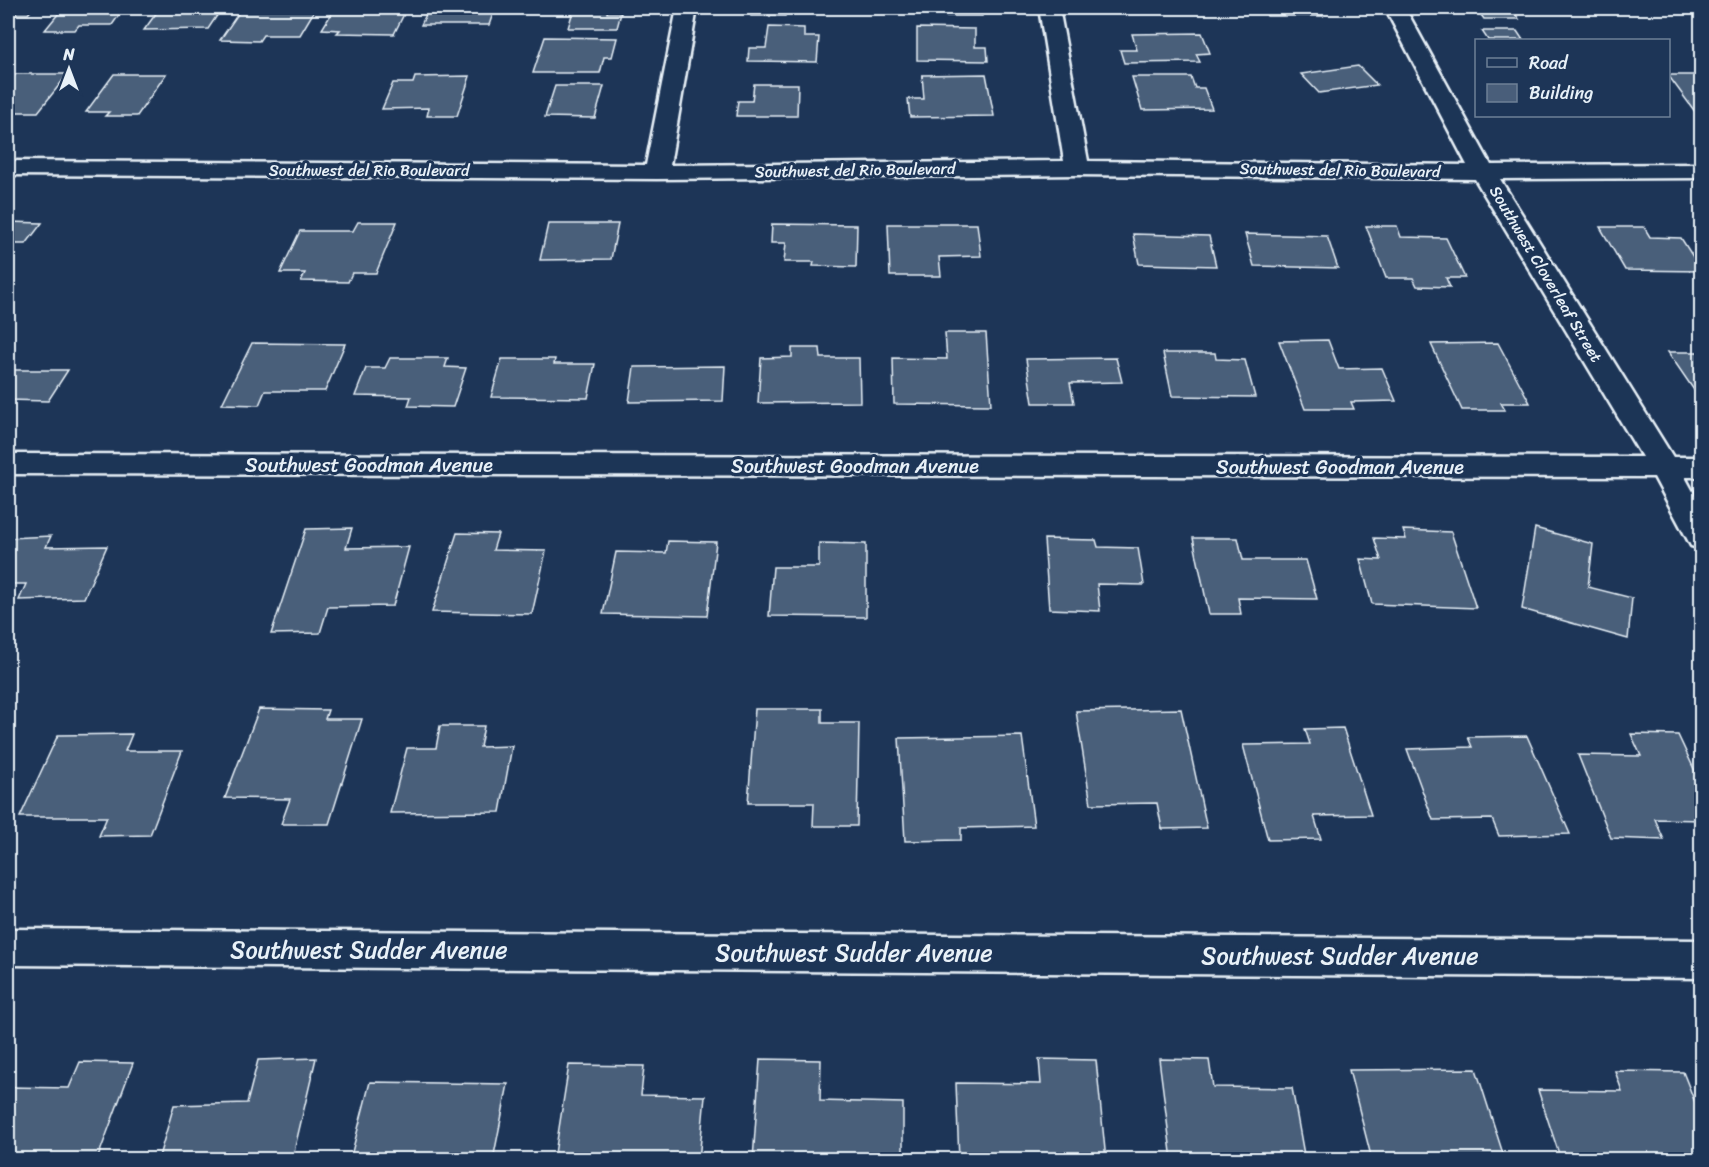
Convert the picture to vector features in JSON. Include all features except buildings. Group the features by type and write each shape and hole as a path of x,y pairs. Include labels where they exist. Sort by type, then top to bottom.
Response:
{"street":[{"path":"657,171 687,8"},
{"path":"1049,8 1077,168"},
{"name":"Southwest Cloverleaf Street","path":"1395,8 1483,171 1664,467 1701,538"},
{"name":"Southwest del Rio Boulevard","path":"8,168 657,171 1077,168 1701,171"},
{"name":"Southwest Goodman Avenue","path":"8,464 1701,468"},
{"name":"Southwest Sudder Avenue","path":"8,947 1701,959"}]}
